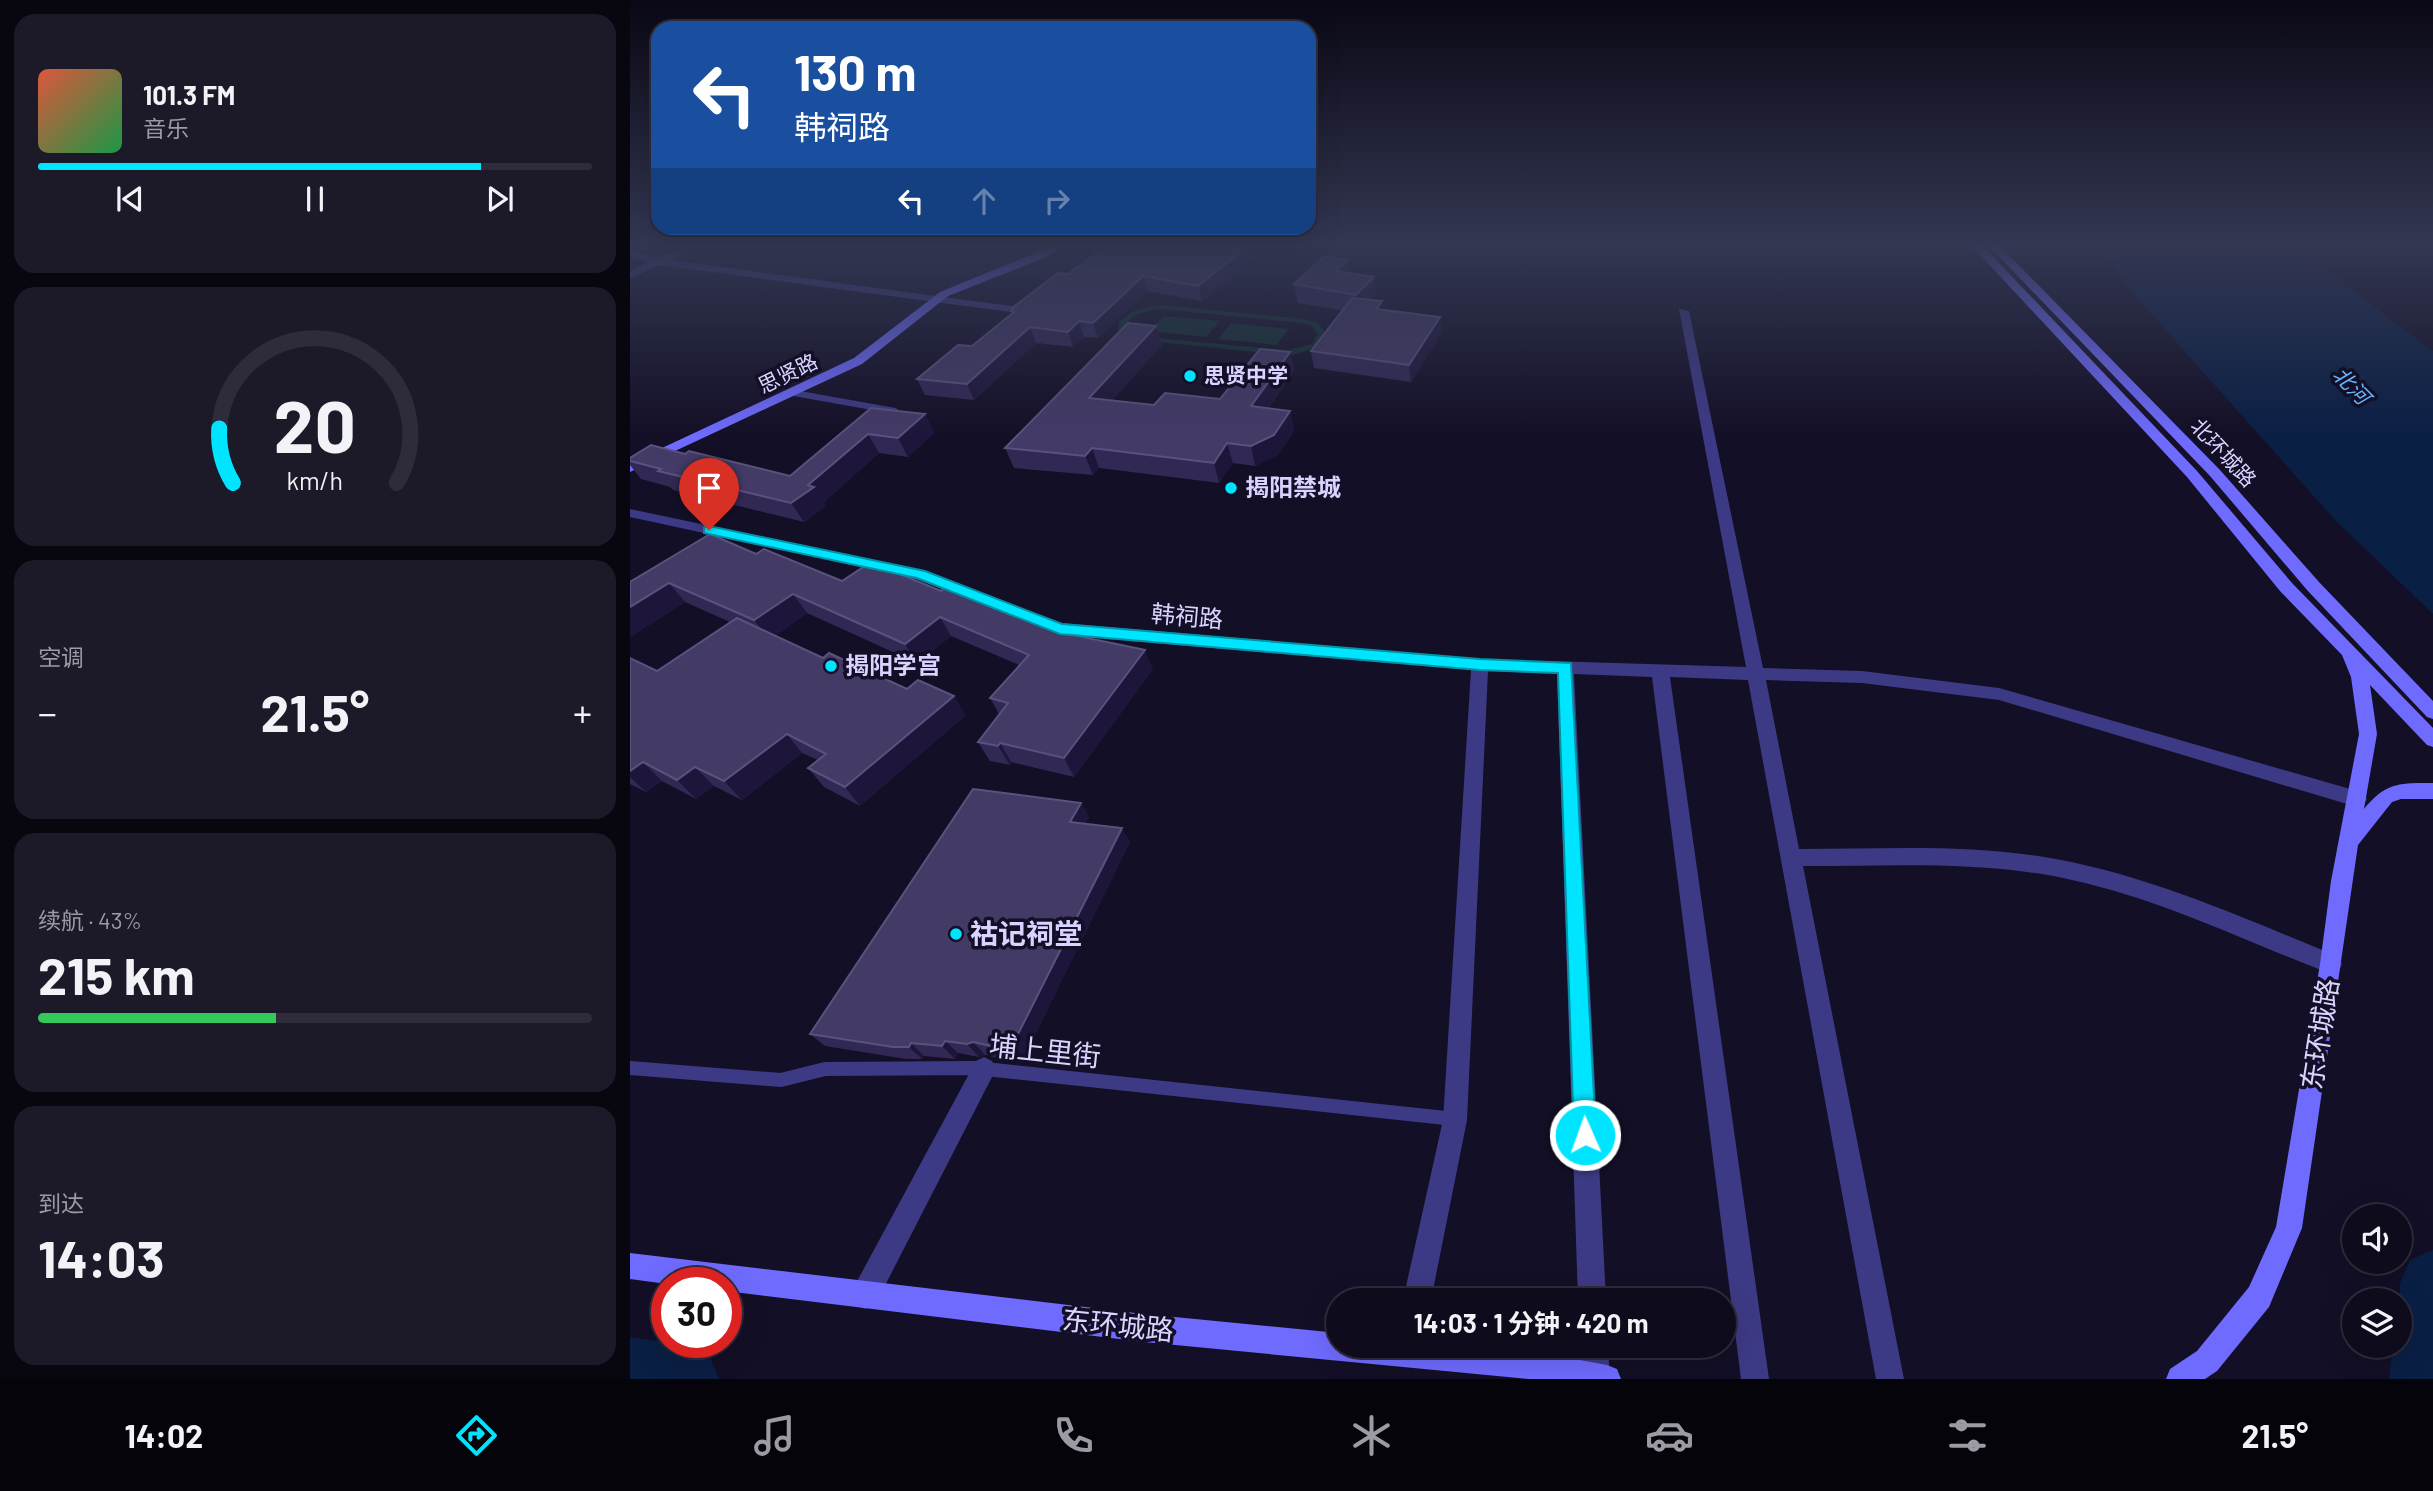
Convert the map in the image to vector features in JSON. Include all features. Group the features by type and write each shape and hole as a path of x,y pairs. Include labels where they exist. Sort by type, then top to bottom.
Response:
{"main road":[{"name":"思贤路","path":"630,468 794,393 868,355 924,308"},
{"name":"北环城路","path":"2036,308 2192,474 2286,587 2433,740"},
{"name":"北环城路","path":"2055,308 2215,473 2313,586 2433,712"},
{"name":"东环城路","path":"2180,1379 2207,1361 2259,1297 2289,1228 2348,843 2368,734 2360,677 2349,653"},
{"path":"2348,843 2385,797 2399,791 2433,791"},
{"name":"东环城路","path":"630,1266 1144,1328 1326,1343"},
{"name":"东环城路","path":"1473,1358 1601,1378"}],"street":[{"path":"1683,311 1756,674 1890,1379"},
{"name":"韩祠路","path":"630,513 920,575 1060,629 1480,665 1862,677 1999,694 2357,799"},
{"path":"1420,1288 1455,1119 1480,665"},
{"path":"1565,667 1591,1288"},
{"path":"1660,670 1755,1379"},
{"path":"1791,859 1981,858 2070,871 2170,898 2331,964"},
{"path":"865,1295 984,1069"},
{"path":"1597,1358 1601,1378"}],"lane":[{"path":"1007,308 1020,310"},
{"path":"794,393 895,411"},
{"name":"埔上里街","path":"630,1068 781,1080 825,1069 984,1069 1455,1119"}],"green space":[{"path":"1146,308 1196,308 1305,319 1318,323 1327,334 1310,349 1287,355 1128,339 1119,333 1118,324 1127,315","holes":["1160,309 1312,326 1318,334 1312,344 1287,350 1134,336 1126,327 1136,316"]},
{"path":"1164,316 1220,321 1206,337 1149,331"},
{"path":"1231,323 1289,329 1276,345 1218,339"}],"water":[{"name":"北河","path":"2146,308 2376,308 2433,351 2433,614 2335,520"}],"building":[{"path":"1014,308 1109,308 1093,323 1079,321 1068,332 1030,327 967,384 917,379 958,345 972,346 1014,312 1011,311"},
{"path":"1344,308 1376,308 1440,317 1409,365 1311,351"},
{"path":"1128,323 1156,326 1089,398 1154,405 1165,393 1220,399 1260,349 1290,352 1251,406 1290,411 1274,435 1251,446 1227,443 1214,463 1092,448 1085,456 1005,448"},
{"path":"871,408 925,414 898,438 868,434 808,485 814,487 791,503 658,471 661,469 630,461 630,458 651,445 685,454 689,451 790,476"},
{"path":"710,534 756,554 764,549 842,581 871,562 941,591 947,586 1047,627 1070,632 1068,634 1145,650 1064,758 1000,743 998,746 978,742 1008,703 990,698 1029,655 940,617 905,644 793,594 754,620 669,583 630,607 630,582"},
{"path":"737,618 823,658 829,653 907,689 918,680 954,696 845,787 808,768 826,754 787,734 724,781 695,767 677,780 643,762 630,771 630,658 657,671"},
{"path":"973,789 1081,803 1070,822 1122,828 1010,1050 973,1042 967,1044 945,1041 942,1046 911,1043 909,1047 893,1047 810,1034"}],"waterway":[{"path":"2423,1379 2433,1283"},
{"path":"630,1371 685,1379"}],"place":[{"name":"思贤中学","path":"1190,376"},
{"name":"揭阳禁城","path":"1231,488"},
{"name":"揭阳学宫","path":"831,666"},
{"name":"祜记祠堂","path":"956,934"}],"route":[{"path":"709,530 920,575 1060,629 1210,644 1480,665 1565,667 1585,1135"}]}
